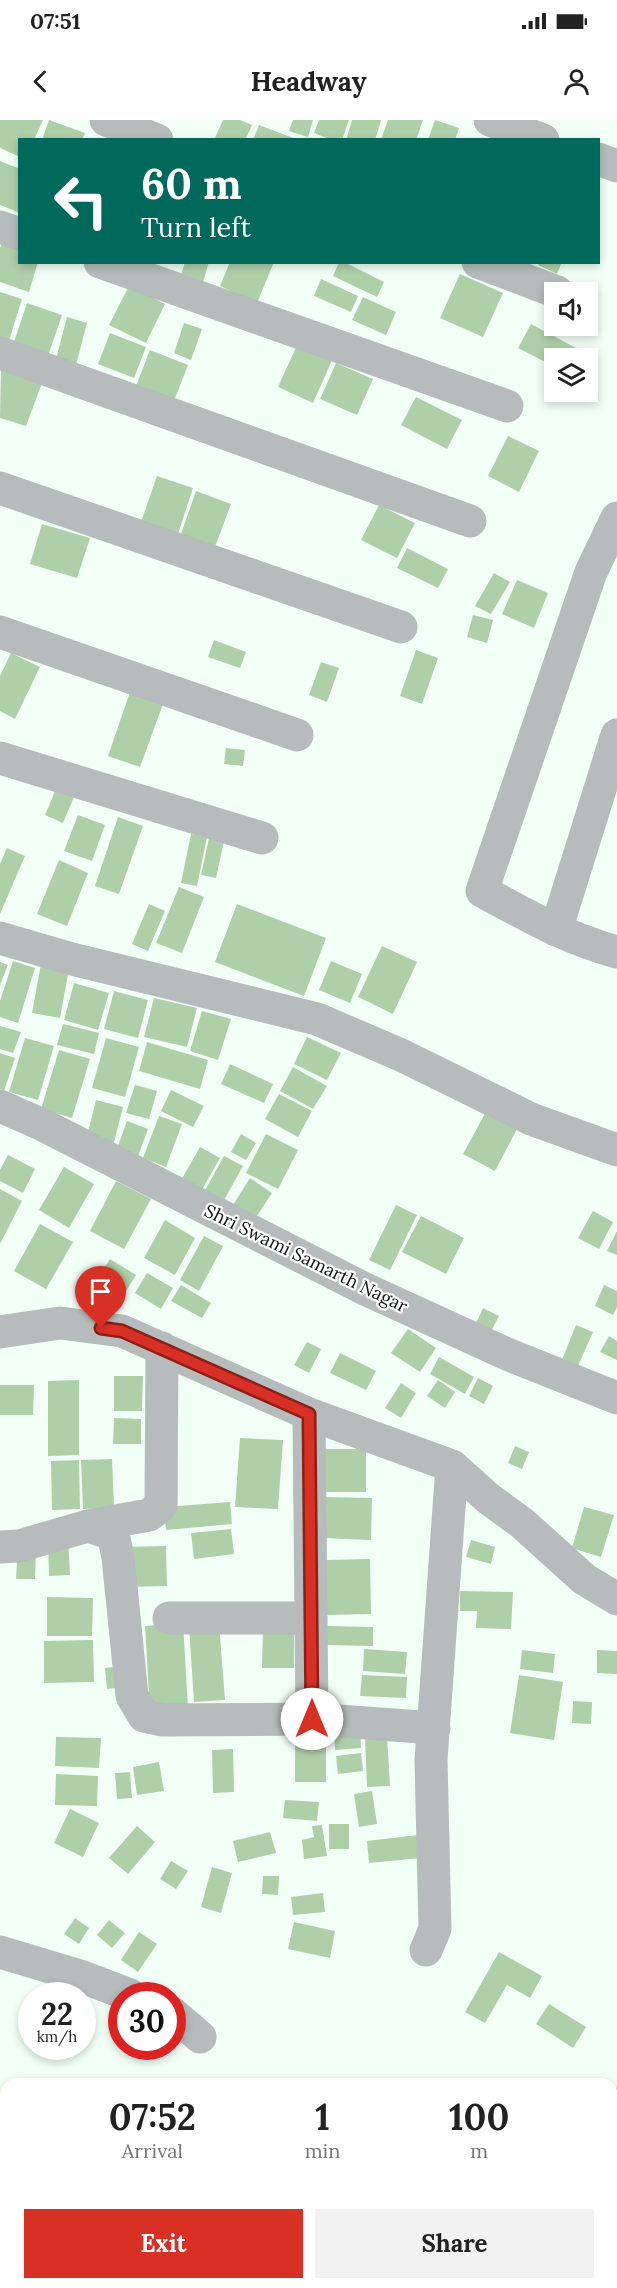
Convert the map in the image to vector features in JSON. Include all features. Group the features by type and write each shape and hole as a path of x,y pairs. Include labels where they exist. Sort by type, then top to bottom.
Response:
{"street":[{"path":"106,120 152,138"},
{"path":"490,120 538,138"},
{"path":"600,160 617,165"},
{"path":"0,227 18,233"},
{"path":"106,264 507,406"},
{"path":"483,264 544,287"},
{"path":"0,353 470,521"},
{"path":"0,489 401,627"},
{"path":"617,518 591,572 482,891 586,944 617,952"},
{"path":"0,632 297,735"},
{"path":"556,930 617,735"},
{"path":"0,758 262,838"},
{"path":"0,938 72,959 317,1019 401,1056 531,1119 617,1150"},
{"name":"Shri Swami Samarth Nagar","path":"0,1106 43,1125 365,1289 507,1354 617,1398"},
{"path":"0,1332 60,1323 122,1331 309,1414 452,1466 489,1499 522,1523 584,1579 617,1599"},
{"path":"0,1547 19,1546 88,1526 149,1515 161,1506 162,1348"},
{"path":"309,1414 312,1719"},
{"path":"426,1950 435,1929 431,1760 452,1466"},
{"path":"88,1526 113,1534 118,1557 132,1696 144,1716 163,1720 312,1719 434,1728"},
{"path":"169,1618 311,1618"},
{"path":"0,1952 108,1987"},
{"path":"186,2025 200,2037"}],"building":[{"path":"0,120 43,120 35,138 18,138 18,156 0,148"},
{"path":"49,120 85,133 83,138 43,138"},
{"path":"223,120 240,120 252,125 246,138 215,138"},
{"path":"293,120 313,120 308,137 289,131"},
{"path":"319,120 349,120 343,138 327,138 314,133"},
{"path":"352,120 381,120 376,138 347,138"},
{"path":"388,120 423,120 417,138 382,138"},
{"path":"435,120 459,128 456,138 429,138"},
{"path":"259,125 293,138 254,138"},
{"path":"0,161 18,168 18,212 0,205"},
{"path":"5,235 18,239 18,264 37,264 29,292 0,282 0,248"},
{"path":"184,264 208,264 203,282 181,275"},
{"path":"229,264 273,264 257,303 220,286"},
{"path":"338,264 348,264 384,282 377,297 333,276"},
{"path":"539,264 561,264 557,274"},
{"path":"460,274 503,293 483,337 440,318"},
{"path":"321,279 358,296 351,312 314,296"},
{"path":"129,286 165,304 146,343 109,325"},
{"path":"0,292 22,299 8,344 0,341"},
{"path":"363,297 396,312 386,335 352,320"},
{"path":"27,303 62,315 48,356 13,345"},
{"path":"67,317 87,323 76,365 56,359"},
{"path":"184,323 202,329 191,360 174,353"},
{"path":"531,324 544,331 544,336 554,336 576,348 544,348 544,361 518,348"},
{"path":"110,333 146,347 134,378 98,364"},
{"path":"298,343 333,358 313,403 278,387"},
{"path":"150,350 188,365 174,401 136,386"},
{"path":"336,363 373,379 357,415 320,399"},
{"path":"1,369 42,383 26,426 0,418"},
{"path":"416,397 462,420 447,449 401,425"},
{"path":"508,436 539,451 519,492 488,476"},
{"path":"157,476 193,488 178,534 141,522"},
{"path":"196,491 231,504 215,547 181,534"},
{"path":"379,505 415,523 397,558 361,540"},
{"path":"42,524 90,538 77,578 30,564"},
{"path":"407,548 448,569 438,588 397,568"},
{"path":"494,573 510,582 491,614 475,606"},
{"path":"517,580 548,593 534,628 502,614"},
{"path":"473,615 493,620 487,643 467,637"},
{"path":"214,640 246,652 240,668 208,657"},
{"path":"416,650 438,658 422,704 400,696"},
{"path":"11,653 40,667 15,719 0,711 0,676"},
{"path":"321,662 339,668 327,702 309,695"},
{"path":"130,692 163,704 140,767 108,756"},
{"path":"226,748 245,750 243,766 224,764"},
{"path":"56,789 74,797 63,823 45,815"},
{"path":"78,815 105,825 92,861 64,851"},
{"path":"118,817 143,826 119,894 95,886"},
{"path":"191,834 207,837 197,886 181,883"},
{"path":"209,838 224,841 216,878 201,875"},
{"path":"7,848 25,856 0,914 0,864"},
{"path":"59,860 88,873 67,926 37,914"},
{"path":"179,887 204,897 182,953 156,943"},
{"path":"149,904 165,911 148,951 132,944"},
{"path":"237,904 326,938 304,996 215,962"},
{"path":"382,946 417,962 393,1014 358,997"},
{"path":"13,961 35,968 18,1023 0,1017 0,1001"},
{"path":"331,961 362,974 350,1003 319,990"},
{"path":"0,962 8,965 0,985"},
{"path":"41,964 69,969 60,1018 32,1013"},
{"path":"74,983 109,993 98,1030 64,1020"},
{"path":"114,991 148,1000 138,1038 104,1029"},
{"path":"154,998 197,1008 187,1047 144,1037"},
{"path":"202,1011 231,1019 218,1060 190,1051"},
{"path":"63,1024 99,1033 94,1054 57,1045"},
{"path":"0,1026 21,1032 13,1053 0,1049"},
{"path":"307,1037 341,1053 327,1080 294,1064"},
{"path":"25,1038 54,1046 38,1100 9,1092"},
{"path":"106,1038 139,1047 125,1097 92,1088"},
{"path":"147,1042 208,1060 200,1089 139,1071"},
{"path":"59,1050 90,1059 72,1118 41,1109"},
{"path":"0,1053 15,1058 4,1091 0,1089"},
{"path":"230,1064 273,1084 264,1103 221,1084"},
{"path":"293,1067 327,1086 313,1109 280,1091"},
{"path":"135,1085 157,1091 149,1119 126,1113"},
{"path":"171,1090 204,1106 193,1127 161,1111"},
{"path":"279,1094 312,1111 298,1137 265,1119"},
{"path":"96,1100 123,1107 113,1146 86,1140"},
{"path":"487,1110 518,1127 495,1171 463,1154"},
{"path":"159,1116 182,1124 166,1167 143,1158"},
{"path":"127,1121 148,1129 137,1159 116,1151"},
{"path":"241,1134 256,1143 246,1160 231,1152"},
{"path":"266,1134 298,1150 278,1189 246,1173"},
{"path":"200,1147 220,1158 200,1193 180,1182"},
{"path":"8,1155 35,1169 23,1193 0,1181 0,1170"},
{"path":"224,1156 243,1166 223,1202 204,1192"},
{"path":"64,1167 94,1184 69,1228 39,1210"},
{"path":"250,1178 272,1193 255,1219 233,1205"},
{"path":"116,1181 151,1199 124,1249 90,1231"},
{"path":"0,1189 22,1201 0,1244"},
{"path":"396,1205 417,1215 390,1270 369,1260"},
{"path":"593,1211 613,1222 599,1249 578,1238"},
{"path":"421,1216 464,1238 446,1274 402,1252"},
{"path":"165,1220 195,1238 175,1275 144,1258"},
{"path":"40,1224 73,1242 46,1289 14,1271"},
{"path":"617,1231 617,1255 607,1251"},
{"path":"204,1236 223,1246 199,1291 180,1280"},
{"path":"110,1259 136,1275 126,1291 100,1275"},
{"path":"147,1273 173,1288 161,1309 135,1293"},
{"path":"181,1285 211,1303 202,1318 171,1301"},
{"path":"604,1285 617,1291 617,1307 613,1315 595,1306"},
{"path":"483,1308 499,1316 489,1335 474,1328"},
{"path":"576,1325 593,1332 578,1366 562,1360"},
{"path":"408,1329 436,1348 420,1372 391,1353"},
{"path":"609,1336 617,1341 617,1360 600,1352"},
{"path":"307,1342 321,1349 309,1373 294,1365"},
{"path":"340,1353 376,1371 366,1390 330,1373"},
{"path":"439,1357 474,1377 465,1394 430,1374"},
{"path":"114,1376 143,1376 142,1411 114,1411"},
{"path":"478,1378 493,1386 484,1404 469,1396"},
{"path":"79,1380 79,1455 48,1456 48,1381"},
{"path":"438,1380 455,1392 445,1408 427,1396"},
{"path":"401,1383 416,1393 401,1418 385,1408"},
{"path":"0,1385 34,1385 33,1415 0,1415"},
{"path":"114,1418 141,1419 141,1444 113,1444"},
{"path":"240,1438 283,1440 278,1509 235,1507"},
{"path":"515,1446 529,1452 522,1469 508,1463"},
{"path":"320,1449 366,1449 366,1492 320,1492"},
{"path":"112,1459 114,1508 83,1509 81,1460"},
{"path":"79,1460 80,1509 52,1510 51,1461"},
{"path":"324,1497 372,1498 371,1540 322,1538"},
{"path":"230,1502 232,1524 166,1530 164,1507"},
{"path":"584,1507 614,1515 601,1557 572,1548"},
{"path":"231,1529 234,1554 194,1559 191,1533"},
{"path":"68,1538 70,1575 49,1576 48,1539"},
{"path":"471,1540 495,1547 491,1564 466,1557"},
{"path":"166,1546 167,1586 125,1587 124,1547"},
{"path":"18,1548 36,1549 35,1579 16,1579"},
{"path":"370,1559 371,1614 327,1615 326,1560"},
{"path":"460,1591 513,1592 511,1629 476,1628 477,1611 460,1611"},
{"path":"47,1597 93,1598 92,1636 47,1636"},
{"path":"183,1623 188,1708 150,1710 145,1626"},
{"path":"219,1623 225,1700 194,1702 189,1625"},
{"path":"326,1626 373,1627 373,1646 326,1645"},
{"path":"263,1627 294,1627 294,1668 262,1668"},
{"path":"93,1640 94,1682 44,1683 44,1641"},
{"path":"364,1649 407,1652 405,1674 363,1671"},
{"path":"522,1650 555,1654 553,1673 520,1669"},
{"path":"597,1650 617,1651 617,1674 597,1673"},
{"path":"122,1666 124,1687 107,1689 105,1668"},
{"path":"362,1675 407,1677 406,1698 360,1696"},
{"path":"519,1675 563,1682 554,1740 510,1733"},
{"path":"573,1701 592,1702 591,1724 572,1723"},
{"path":"360,1728 361,1748 335,1750 334,1729"},
{"path":"295,1733 326,1733 326,1782 295,1782"},
{"path":"387,1735 390,1786 367,1787 365,1736"},
{"path":"56,1737 101,1738 99,1768 55,1766"},
{"path":"233,1749 234,1792 213,1793 212,1750"},
{"path":"361,1753 363,1771 338,1774 336,1756"},
{"path":"159,1762 164,1791 137,1795 133,1767"},
{"path":"130,1772 132,1798 117,1799 115,1773"},
{"path":"56,1774 98,1776 97,1806 55,1805"},
{"path":"372,1791 377,1824 359,1827 354,1794"},
{"path":"285,1800 319,1802 317,1821 283,1818"},
{"path":"70,1809 99,1823 83,1857 54,1843"},
{"path":"329,1824 349,1824 349,1849 329,1849"},
{"path":"322,1825 327,1856 304,1859 302,1840 314,1837 312,1826"},
{"path":"137,1826 155,1842 128,1874 109,1858"},
{"path":"270,1832 276,1853 238,1862 233,1841"},
{"path":"418,1835 421,1858 369,1863 367,1841"},
{"path":"171,1861 188,1871 176,1889 160,1879"},
{"path":"212,1867 232,1873 221,1913 201,1907"},
{"path":"263,1876 279,1876 278,1895 262,1894"},
{"path":"323,1893 325,1912 293,1915 291,1897"},
{"path":"75,1918 89,1928 79,1944 64,1934"},
{"path":"109,1920 125,1933 112,1948 97,1935"},
{"path":"294,1922 335,1931 330,1958 288,1949"},
{"path":"139,1932 157,1944 138,1972 121,1960"},
{"path":"499,1952 542,1976 530,1998 507,1985 485,2023 465,2012"},
{"path":"549,2004 586,2027 573,2048 536,2024"}],"route":[{"path":"101,1328 122,1331 309,1414 312,1719"}]}
